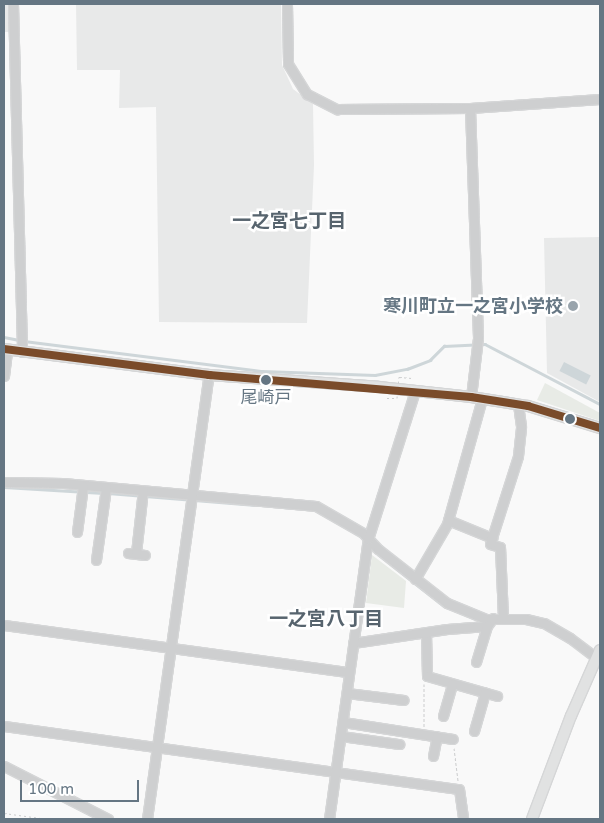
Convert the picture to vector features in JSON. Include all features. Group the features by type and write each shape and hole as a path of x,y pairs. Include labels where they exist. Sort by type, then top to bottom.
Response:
{"main road":[{"path":"6,350 209,375 471,397 518,404 600,428"},
{"path":"532,819 599,656"}],"street":[{"path":"14,4 22,352"},
{"path":"287,4 288,64 307,94 345,110 470,108 600,99"},
{"path":"470,108 477,343 471,397"},
{"path":"4,376 6,350"},
{"path":"147,819 209,375"},
{"path":"329,819 368,539 415,391"},
{"path":"415,579 439,542 448,520 482,399"},
{"path":"503,618 500,547 490,544 518,456 522,426 518,404"},
{"path":"4,482 144,490 192,498 316,506 357,529 415,579 447,603 489,623"},
{"path":"78,532 83,486"},
{"path":"99,555 106,523 106,488"},
{"path":"136,554 144,490"},
{"path":"448,520 492,538"},
{"path":"138,536 148,537"},
{"path":"353,643 489,623 503,618 544,623 599,656"},
{"path":"476,662 489,623"},
{"path":"4,625 349,672"},
{"path":"426,632 427,676 497,696"},
{"path":"443,716 452,684"},
{"path":"346,693 404,700"},
{"path":"474,731 485,693"},
{"path":"342,722 411,727 423,734 453,739"},
{"path":"4,726 459,789 463,819"},
{"path":"340,736 399,744"},
{"path":"433,756 437,736"},
{"path":"4,766 108,819"}],"path":[{"path":"387,398 397,398 399,377 412,378"},
{"path":"423,734 424,681 427,676"},
{"path":"453,739 459,789"},
{"path":"4,814 48,819"}],"shaded area":[{"path":"4,4 10,4 10,32 4,32"},
{"path":"76,4 281,4 282,65 293,89 313,104 314,165 307,323 159,322 156,107 119,108 120,70 77,70"},
{"name":"寒川町立一之宮小学校","path":"600,237 600,402 547,373 544,238"},
{"path":"564,362 591,376 586,385 559,371"},
{"path":"545,383 600,413 600,421 537,400"},
{"path":"372,555 406,581 404,608 366,603"}],"waterway":[{"path":"4,337 19,340"},
{"path":"24,341 262,371 375,375 407,369 430,360 444,346 485,344 600,404"},
{"path":"4,487 103,493"},
{"path":"108,493 257,505"},
{"path":"378,554 444,606"}],"transit line":[{"path":"4,349 209,375 471,397 528,406 600,428"}],"place":[{"name":"寒川町立一之宮小学校","path":"573,306"},
{"name":"尾崎戸","path":"266,380"}],"district":[{"name":"一之宮七丁目","path":"289,222"},
{"name":"一之宮八丁目","path":"326,620"}]}
